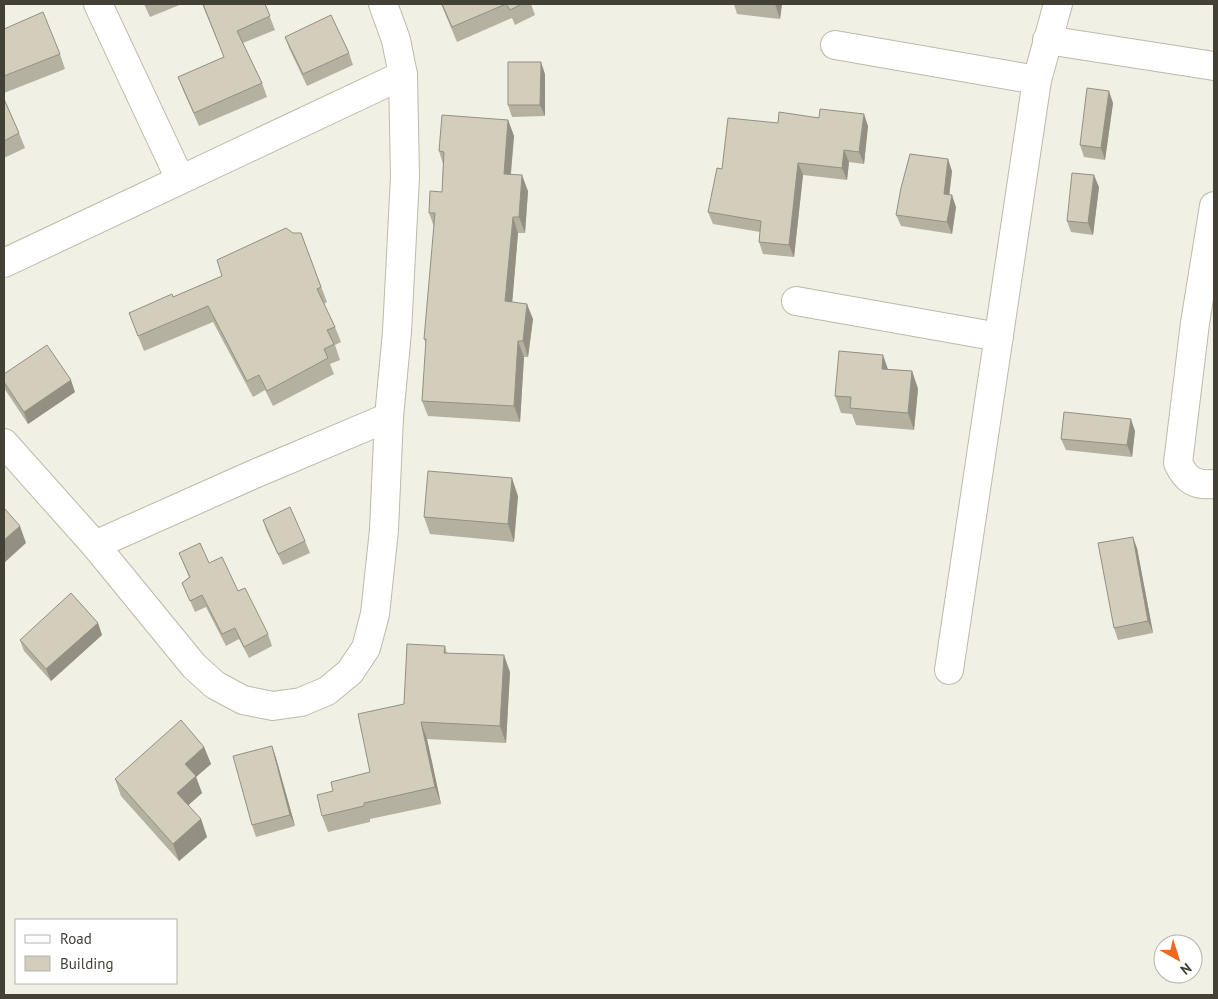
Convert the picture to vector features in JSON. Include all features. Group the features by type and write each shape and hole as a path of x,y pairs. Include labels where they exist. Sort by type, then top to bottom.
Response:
{"street":[{"path":"98,4 180,178"},
{"path":"4,443 95,545 194,666 215,684 243,700 273,706 301,702 327,691 350,672 366,648 375,614 384,530 389,417 397,332 405,177 403,75 396,40 383,4"},
{"path":"949,670 1037,80 1058,4"},
{"path":"1047,40 1214,66"},
{"path":"834,45 1037,80"},
{"path":"4,263 180,178 403,75"},
{"path":"1214,206 1195,323 1178,462 1183,473 1191,481 1202,485 1214,484"},
{"path":"796,302 999,337"},
{"path":"95,545 252,475 389,417"}],"building":[{"path":"203,4 265,4 270,16 237,31 262,83 194,113 178,77 224,57"},
{"path":"442,4 506,4 452,27"},
{"path":"506,4 522,4 510,10"},
{"path":"43,12 60,54 4,76 4,29"},
{"path":"331,15 349,53 303,74 285,37"},
{"path":"508,62 541,62 540,105 508,105"},
{"path":"1087,88 1109,91 1101,148 1080,145"},
{"path":"4,99 19,133 4,141"},
{"path":"820,109 864,114 859,152 844,150 842,168 798,163 789,245 759,242 761,221 708,212 717,168 722,169 728,118 778,123 779,112 819,118"},
{"path":"442,115 508,120 504,174 522,175 519,217 513,217 505,301 527,304 523,341 518,341 514,406 422,401 426,339 424,339 435,213 429,213 430,191 442,192 444,152 439,151"},
{"path":"910,154 948,159 944,194 952,195 947,222 896,215"},
{"path":"1072,173 1094,175 1088,223 1067,221"},
{"path":"286,228 293,233 301,233 321,287 317,289 335,327 327,330 334,344 324,349 328,358 267,391 259,375 247,381 208,306 138,336 129,313 172,294 173,297 222,276 217,260"},
{"path":"47,345 71,380 24,412 4,382 4,374"},
{"path":"839,351 883,355 882,369 912,371 908,413 850,408 851,397 835,396"},
{"path":"1064,412 1131,419 1127,445 1061,439"},
{"path":"428,471 512,478 508,524 424,517"},
{"path":"290,507 305,541 278,554 263,520"},
{"path":"4,508 20,526 4,540"},
{"path":"1133,537 1148,621 1114,628 1098,543"},
{"path":"200,543 209,563 222,557 238,591 245,588 268,634 244,647 235,628 222,634 202,595 190,601 182,583 190,577 179,553"},
{"path":"71,593 98,623 46,669 20,640"},
{"path":"407,644 445,646 444,653 504,655 500,726 421,722 435,787 364,803 364,806 322,816 317,795 333,791 331,782 370,772 358,714 404,704"},
{"path":"181,720 204,747 185,764 196,776 177,793 201,819 173,844 115,779"},
{"path":"272,746 290,815 252,825 233,756"}]}
